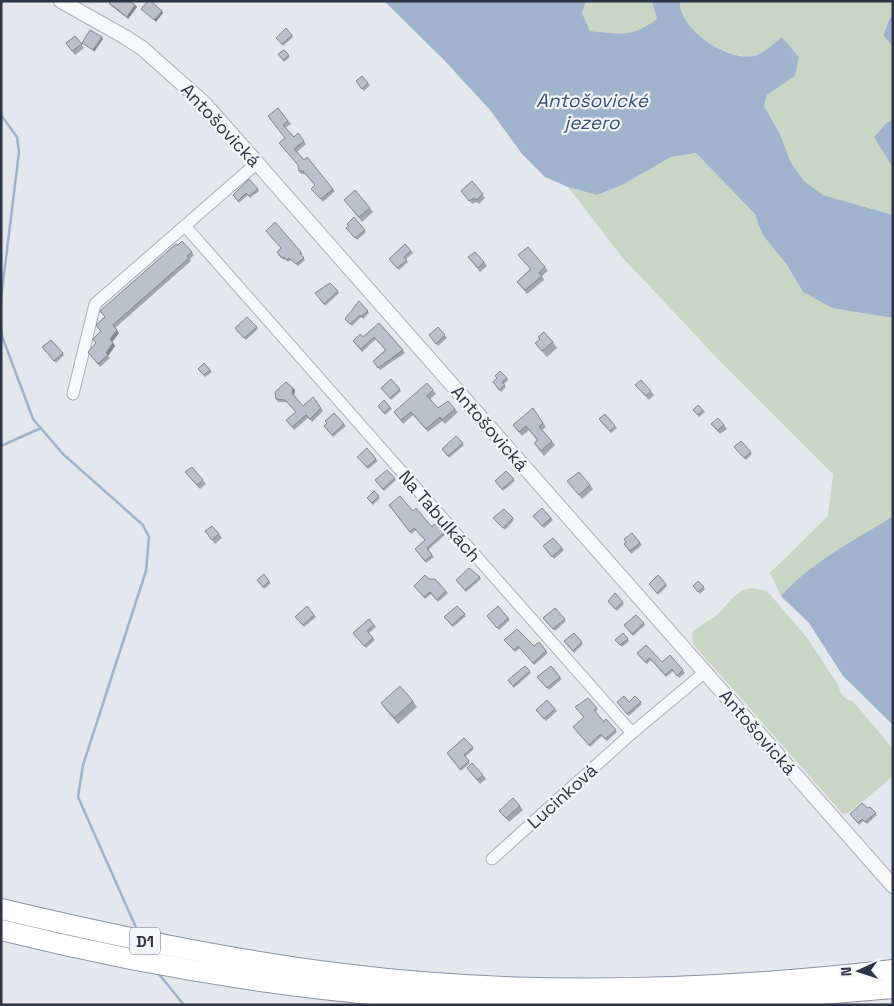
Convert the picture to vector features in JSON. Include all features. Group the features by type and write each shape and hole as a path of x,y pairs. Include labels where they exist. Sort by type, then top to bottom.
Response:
{"highway":[{"name":"D1","path":"1,909 95,941"},
{"name":"D1","path":"1,930 95,941 192,960 289,985 394,996 507,1003 598,1005"},
{"name":"D1","path":"192,960 505,986 684,987 781,981 893,970"},
{"path":"605,1005 764,999 893,988"}],"street":[{"name":"Antošovická","path":"61,1 125,37 161,63 205,104 893,886"},
{"path":"73,394 95,304 257,163"},
{"name":"Na Tabulkách","path":"185,226 632,733"},
{"path":"632,733 705,672"},
{"name":"Lucinková","path":"492,859 632,733"}],"green space":[{"path":"586,1 652,1 658,19 633,32 610,33 590,31 582,13"},
{"path":"680,1 893,1 893,11 883,35 893,47 893,119 886,123 874,137 893,168 893,215 823,195 804,181 791,163 780,134 764,106 767,95 795,76 799,57 782,37 757,55 743,56 731,53 718,48 696,32 687,22 682,12"},
{"path":"696,153 755,214 762,234 787,265 803,292 832,308 893,318 893,516 806,572 781,596 770,573 828,516 833,474 718,359 622,257 568,187 597,195 622,185 671,157"},
{"path":"752,588 767,591 808,639 837,683 841,693 847,700 853,701 893,749 893,776 849,813 843,814 693,644 692,633 719,613 735,595 745,589"}],"water":[{"name":"Antošovické jezero","path":"384,1 586,1 582,13 590,31 618,34 640,29 657,19 652,1 680,1 682,12 687,22 696,32 706,41 731,53 743,56 757,55 782,37 799,57 795,76 767,95 764,106 780,134 791,163 804,181 823,195 893,215 893,318 832,308 803,292 787,265 762,234 755,214 696,153 671,157 622,185 597,195 568,187 545,177 522,154 490,110 444,60"},
{"path":"893,11 893,47 883,35"},
{"path":"893,119 893,168 874,137 886,123"},
{"path":"893,516 893,725 843,676 809,623 781,596 806,572 820,562"}],"building":[{"path":"111,1 130,1 135,5 127,17 109,3"},
{"path":"148,1 151,1 162,11 154,20 141,9"},
{"path":"286,28 292,35 282,44 276,38"},
{"path":"90,30 102,37 93,50 82,43"},
{"path":"75,36 82,44 72,51 66,43"},
{"path":"284,50 289,55 283,60 278,54"},
{"path":"362,76 368,83 362,89 356,81"},
{"path":"278,108 288,121 283,125 294,137 298,133 304,141 294,149 304,160 307,157 333,189 321,199 311,189 315,185 303,171 299,171 298,165 279,143 285,138 268,116"},
{"path":"249,179 258,189 249,196 246,193 238,201 233,195"},
{"path":"472,181 483,194 476,200 474,198 469,201 461,191"},
{"path":"355,190 370,208 359,217 344,200"},
{"path":"354,217 365,230 355,238 346,228 349,226 347,224"},
{"path":"275,222 304,258 296,264 289,258 287,260 284,257 282,258 277,252 281,248 266,231"},
{"path":"182,241 192,252 187,256 189,258 113,325 117,330 110,339 113,343 106,353 108,355 98,364 88,352 96,343 93,339 101,331 96,325 105,317 100,311 176,244 178,245"},
{"path":"405,244 411,251 404,257 407,260 397,268 389,259"},
{"path":"528,247 545,267 539,273 542,276 525,290 517,282 531,269 518,255"},
{"path":"475,252 484,262 478,268 468,257"},
{"path":"330,283 338,291 324,304 315,293"},
{"path":"359,301 368,311 350,324 345,319"},
{"path":"247,317 257,327 244,338 235,328"},
{"path":"379,323 403,350 378,368 373,361 386,350 374,337 361,349 353,341 360,334 363,337"},
{"path":"438,327 445,335 436,344 429,335"},
{"path":"544,332 553,342 542,351 535,343"},
{"path":"51,340 63,353 54,361 42,347"},
{"path":"204,363 210,370 204,375 198,369"},
{"path":"500,371 507,378 502,382 505,385 499,390 493,382 497,378 495,376"},
{"path":"391,379 400,389 390,398 381,388"},
{"path":"641,380 651,391 646,396 635,385"},
{"path":"286,382 293,388 292,393 303,406 313,397 321,408 310,419 306,415 292,427 286,420 296,412 285,400 276,399 275,392"},
{"path":"427,383 433,390 427,396 438,408 448,401 455,409 442,420 440,417 426,429 411,412 401,420 394,412"},
{"path":"384,400 390,407 384,413 378,406"},
{"path":"698,405 703,410 698,415 693,410"},
{"path":"533,408 543,423 539,427 552,441 541,451 534,443 538,440 526,426 519,432 513,425"},
{"path":"334,413 344,424 332,435 324,426 327,423 325,421"},
{"path":"605,414 615,426 610,431 599,419"},
{"path":"718,418 724,425 718,430 711,424"},
{"path":"456,436 463,443 448,456 442,449"},
{"path":"741,441 751,452 744,458 734,447"},
{"path":"367,448 376,459 367,467 357,457"},
{"path":"192,467 203,480 197,485 185,472"},
{"path":"387,470 395,478 383,489 375,480"},
{"path":"506,471 514,479 502,489 495,481"},
{"path":"579,472 590,485 579,495 567,481"},
{"path":"374,491 379,496 372,503 367,498"},
{"path":"400,496 413,511 416,508 432,527 434,524 445,532 427,548 432,555 425,561 415,549 425,540 414,528 410,532 389,505"},
{"path":"542,508 551,518 542,526 533,516"},
{"path":"504,509 513,518 503,528 493,518"},
{"path":"212,526 219,534 212,540 205,531"},
{"path":"632,533 640,543 630,551 624,544 626,542 624,539"},
{"path":"553,538 562,548 552,557 543,546"},
{"path":"469,568 480,577 465,590 456,580"},
{"path":"264,574 269,581 263,587 257,580"},
{"path":"425,575 429,579 435,579 446,591 437,600 430,592 424,597 414,586"},
{"path":"658,575 666,584 657,593 649,584"},
{"path":"698,581 704,587 698,592 693,586"},
{"path":"615,593 623,602 615,609 608,601"},
{"path":"307,606 314,615 303,625 295,617"},
{"path":"457,606 465,614 452,625 444,617"},
{"path":"498,606 508,618 497,628 487,616"},
{"path":"555,608 565,619 553,629 543,618"},
{"path":"636,615 644,623 632,634 624,625"},
{"path":"369,619 374,625 367,631 373,638 364,646 353,633"},
{"path":"517,629 534,646 539,642 546,651 533,663 518,646 514,650 504,640"},
{"path":"574,633 582,642 573,651 564,641"},
{"path":"623,633 628,639 620,645 615,640"},
{"path":"646,645 662,662 670,655 683,670 677,676 672,669 665,675 650,658 645,662 637,653"},
{"path":"525,666 530,671 513,686 508,680"},
{"path":"551,666 560,677 547,688 537,677"},
{"path":"400,686 413,701 394,718 381,703"},
{"path":"624,696 629,702 635,696 641,702 627,714 617,702"},
{"path":"588,698 597,708 594,710 604,722 606,719 616,730 605,739 601,734 589,745 573,727 584,717 575,707"},
{"path":"547,700 555,709 544,719 536,710"},
{"path":"464,738 473,747 464,755 469,761 460,769 447,753"},
{"path":"472,763 483,775 477,780 467,768"},
{"path":"513,798 520,806 506,818 499,811"},
{"path":"862,803 876,813 865,822 862,819 858,823 850,814"}],"waterway":[{"path":"1,115 17,137 19,152 1,299"},
{"path":"1,326 2,336 33,419 63,454 143,525 149,537 146,571 83,765 78,797 138,932"},
{"path":"1,446 41,428"},
{"path":"158,973 184,1005"}]}
